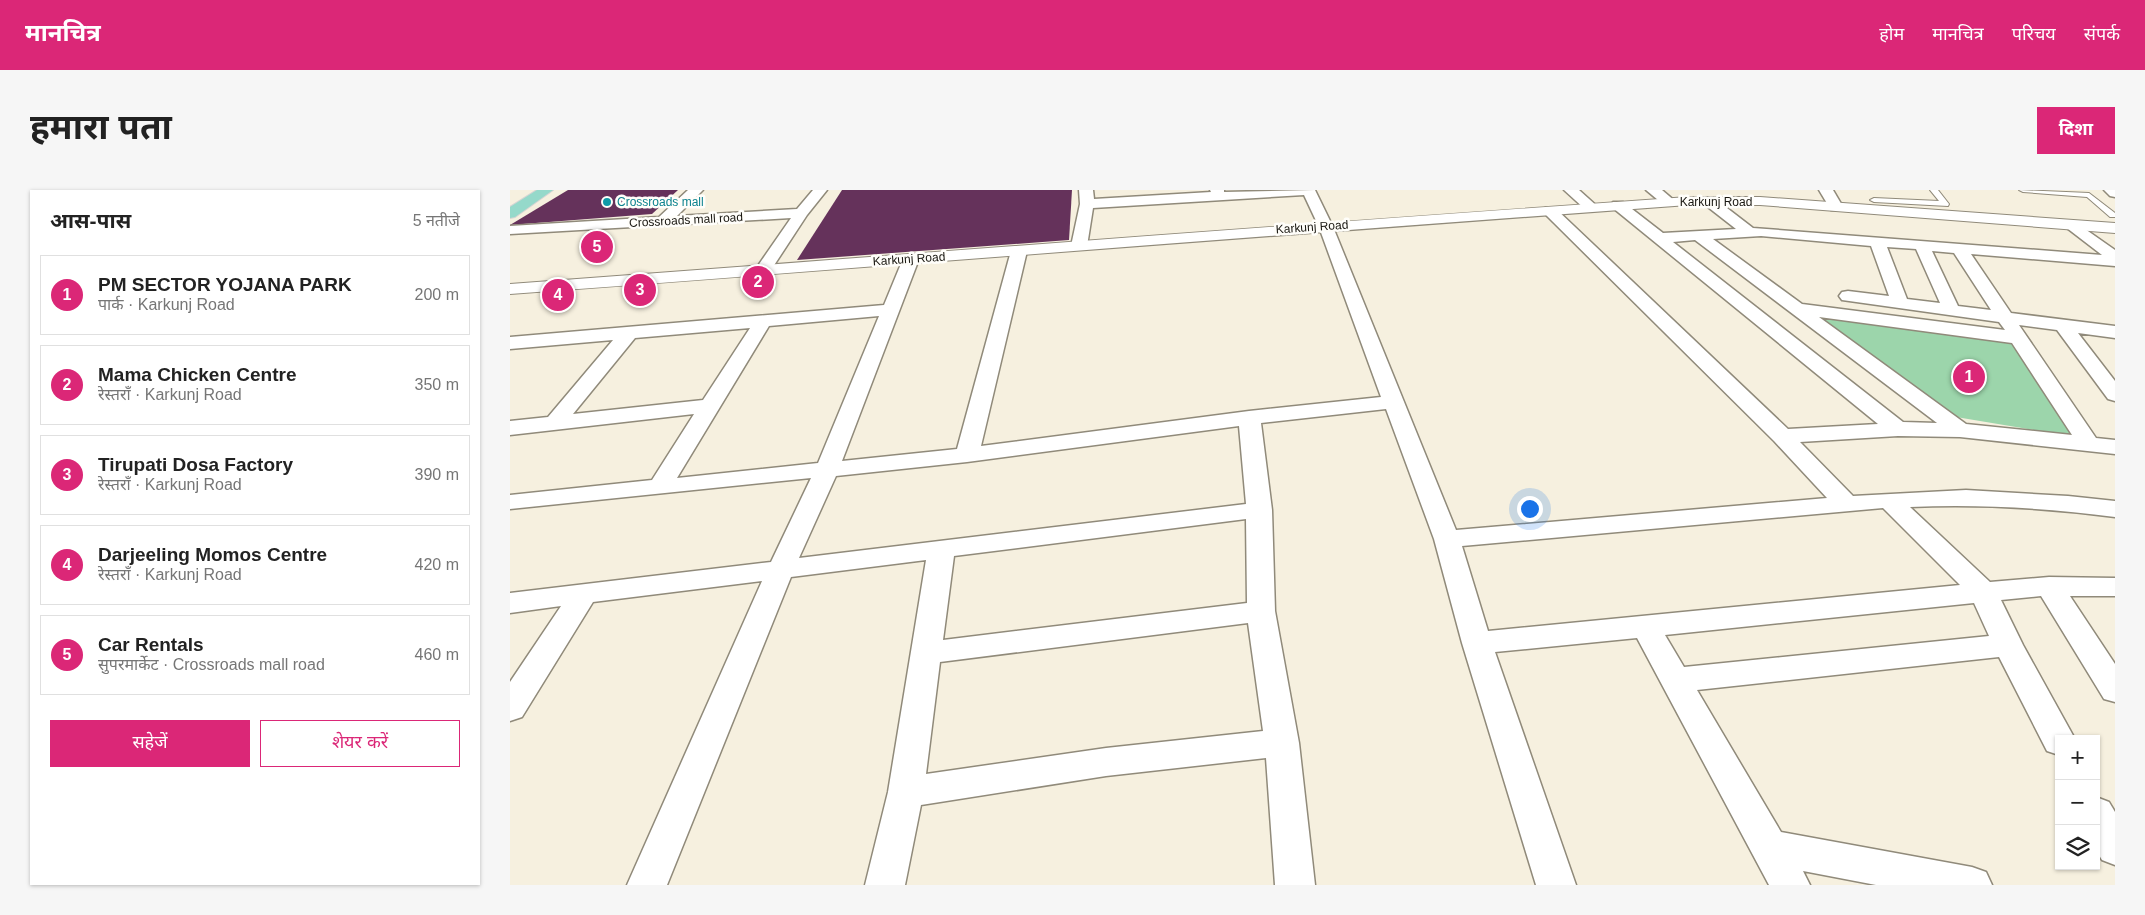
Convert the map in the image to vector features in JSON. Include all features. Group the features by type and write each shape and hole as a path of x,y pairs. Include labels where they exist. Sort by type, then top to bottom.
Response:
{"main road":[{"path":"510,202 529,190"},
{"path":"510,214 546,190"}],"street":[{"path":"663,221 696,190"},
{"path":"763,270 801,213 820,190"},
{"path":"1079,246 1086,197 1308,190 1326,227 1392,402 1447,540 1477,643 1556,885"},
{"path":"1571,190 1591,207"},
{"path":"1653,190 1669,202"},
{"path":"1826,190 1836,207"},
{"path":"1709,201 1750,232"},
{"name":"Karkunj Road","path":"512,291 763,270 1669,202 1760,201 2070,225 2114,221"},
{"path":"1618,205 1898,429"},
{"path":"1550,210 1782,436 1848,505"},
{"name":"Crossroads mall road","path":"510,230 801,213"},
{"path":"2070,225 2115,259"},
{"path":"1659,238 1750,232 2115,259"},
{"path":"1697,235 1960,430"},
{"path":"1877,242 1900,302"},
{"path":"1922,246 1951,309"},
{"path":"1960,248 2090,444"},
{"path":"967,455 1019,251"},
{"path":"647,885 780,571 827,469 911,259"},
{"path":"1848,296 2115,332"},
{"path":"1795,309 2020,338"},
{"path":"510,343 891,310"},
{"path":"660,486 763,321"},
{"path":"2063,325 2115,395"},
{"path":"555,423 629,333"},
{"path":"510,502 967,455 1249,418 1392,402"},
{"path":"510,428 710,406"},
{"path":"1249,418 1259,510 1261,612 1282,743 1295,885"},
{"path":"1782,436 1898,429 1960,430 2115,447"},
{"path":"1447,540 1889,500 1966,497 2068,503 2115,509"},
{"path":"1889,500 1983,592 2008,645 2056,735"},
{"path":"510,603 780,571 1259,510"},
{"path":"885,885 906,792 941,550"},
{"path":"1477,643 2049,586 2115,587"},
{"path":"2049,586 2115,690"},
{"path":"510,708 583,595"},
{"path":"926,654 1261,612"},
{"path":"1646,627 1767,847 1790,885"},
{"path":"1676,680 2008,645"},
{"path":"906,792 1106,762 1282,743"},
{"path":"2100,820 2115,848"},
{"path":"1767,847 1972,885"}],"lane":[{"path":"1874,200 1945,204 1934,190"},
{"path":"2024,190 2089,195 2114,221"}],"green space":[{"path":"1814,314 2019,337 2075,437 1950,416"}],"building":[{"name":"Crossroads mall","path":"568,190 678,190 652,214 510,225"},
{"path":"842,190 1072,190 1069,240 797,260"}],"place":[{"name":"Crossroads mall","path":"607,202"},
{"name":"Car Rentals","path":"597,247"},
{"name":"Mama Chicken Centre","path":"758,282"},
{"name":"Tirupati Dosa Factory","path":"640,290"},
{"name":"Darjeeling Momos Centre","path":"558,295"},
{"name":"PM SECTOR YOJANA PARK","path":"1969,377"}]}
